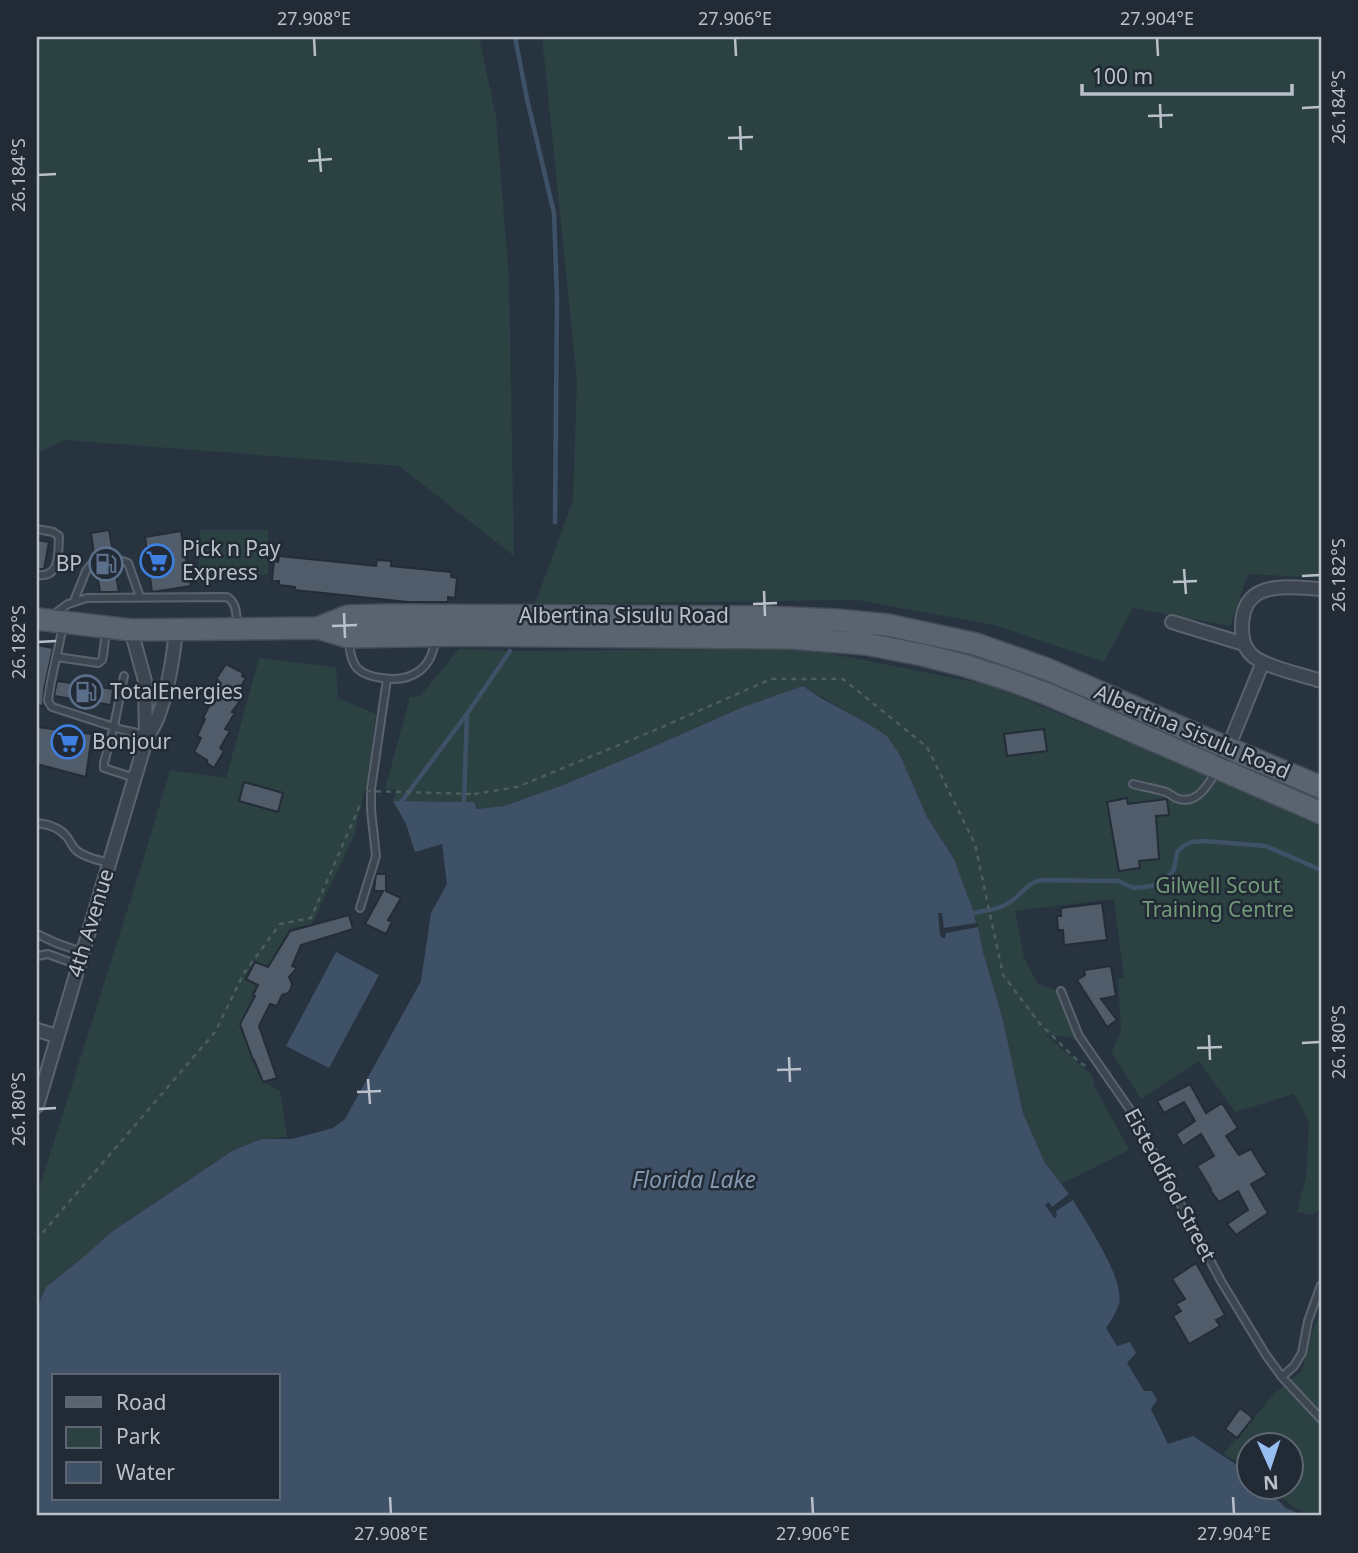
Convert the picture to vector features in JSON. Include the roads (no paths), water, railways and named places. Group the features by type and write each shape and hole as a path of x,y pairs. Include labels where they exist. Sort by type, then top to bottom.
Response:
{"main road":[{"name":"Albertina Sisulu Road","path":"49,620 131,630 768,617 888,625 976,644 1021,659 1321,787"},
{"name":"Albertina Sisulu Road","path":"348,626 435,636 791,638 866,644 923,655 1007,679 1321,813"}],"street":[{"path":"1321,589 1275,588 1259,592 1251,597 1242,618 1244,644 1253,656 1263,662 1321,681"},
{"path":"1172,622 1244,644"},
{"name":"4th Avenue","path":"131,630 145,681 147,736"},
{"name":"4th Avenue","path":"37,1106 147,736 156,721 163,699 174,652 176,630"},
{"path":"1217,768 1228,748 1263,662"},
{"path":"37,1030 57,1036"}],"lane":[{"path":"37,529 59,536 57,561 53,571 45,576 37,575"},
{"path":"113,558 128,563 140,597"},
{"path":"74,601 86,571 95,560"},
{"path":"147,736 52,707 48,701 57,657 49,620 61,607 88,598 227,597 235,606 237,629"},
{"path":"348,626 350,655 356,666 372,677 387,679 410,676 425,666 433,655 435,636"},
{"path":"57,657 99,663 103,656 107,628"},
{"path":"124,676 104,768 135,778"},
{"path":"359,908 376,856 371,789 387,679"},
{"path":"1133,784 1166,792 1176,798 1188,799 1206,788 1217,768"},
{"path":"37,823 51,825 60,830 77,850 86,856 109,863"},
{"path":"37,934 82,952"},
{"path":"37,956 48,954 78,965"},
{"name":"Eisteddfod Street","path":"1061,991 1079,1036 1133,1114 1221,1281 1266,1355 1282,1377 1321,1419"},
{"path":"1282,1377 1294,1366 1302,1353 1308,1321 1321,1285"}],"water":[{"name":"Florida Lake","path":"803,686 887,736 900,755 927,817 954,859 974,913 976,923 944,928 942,913 938,913 940,935 945,938 946,933 978,927 1003,1020 1023,1113 1045,1163 1069,1194 1052,1207 1049,1202 1045,1205 1054,1218 1057,1216 1056,1211 1073,1200 1111,1266 1119,1293 1119,1304 1106,1328 1117,1346 1130,1342 1136,1353 1127,1363 1144,1391 1152,1391 1157,1400 1151,1409 1168,1444 1193,1436 1236,1464 1236,1500 1278,1500 1286,1508 1305,1516 37,1516 37,1307 46,1287 110,1233 232,1151 261,1139 292,1139 333,1128 345,1119 421,981 431,913 447,884 442,844 415,852 406,824 393,801 474,802 477,809 504,806 563,785 743,707"},
{"path":"336,952 379,975 329,1068 286,1046"}],"waterway":[{"path":"515,37 554,213 557,298 555,522"},
{"path":"464,802 467,714 510,651"},
{"path":"402,801 466,715"},
{"path":"974,913 1003,906 1040,880 1118,881 1134,888 1152,886 1174,870 1177,852 1192,842 1266,846 1321,870"}],"place":[{"name":"Pick n Pay Express","path":"157,561"},
{"name":"BP","path":"106,564"},
{"name":"TotalEnergies","path":"86,692"},
{"name":"Bonjour","path":"68,742"}],"park label":[{"name":"Gilwell Scout Training Centre","path":"1218,898"}]}
